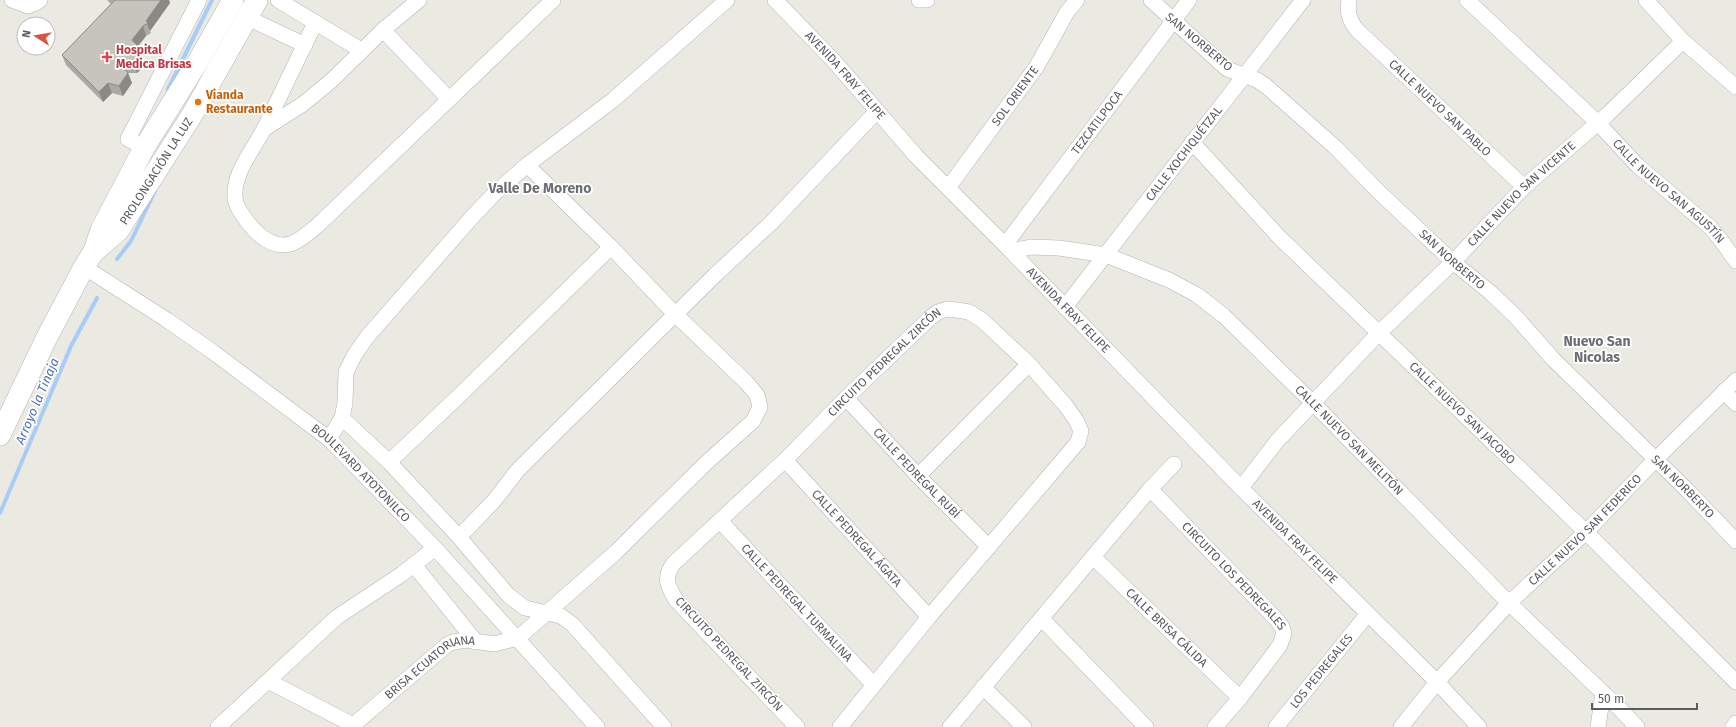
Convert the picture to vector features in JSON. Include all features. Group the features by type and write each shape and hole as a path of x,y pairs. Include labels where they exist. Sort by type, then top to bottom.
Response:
{"main road":[{"name":"PROLONGACIÓN LA LUZ","path":"0,435 89,259 101,230 144,148 233,0"},
{"name":"PROLONGACIÓN LA LUZ","path":"89,259 118,231 192,115 253,9"}],"street":[{"path":"12,0 28,6 36,4 40,0"},
{"path":"144,148 128,139 199,0"},
{"path":"278,0 361,50"},
{"path":"315,22 264,129 239,175 236,185 235,199 244,217 262,237 273,244 283,246 297,242 317,226 553,0"},
{"path":"329,439 342,418 345,403 346,372 355,354 367,337 473,216 496,192 527,166 613,100 726,0"},
{"name":"AVENIDA FRAY FELIPE","path":"775,0 834,61 916,156 1008,248 1241,488 1436,682 1479,727"},
{"path":"919,0 927,0"},
{"name":"SOL ORIENTE","path":"948,188 1037,66 1067,12 1077,0"},
{"name":"SAN NORBERTO","path":"1151,0 1228,69 1266,86 1302,117 1453,262 1491,293 1516,317 1553,359 1687,490 1736,541"},
{"name":"TEZCATILPOCA","path":"1008,248 1189,0"},
{"name":"CALLE XOCHIQUÉTZAL","path":"1064,307 1106,256 1192,142 1246,76 1303,0"},
{"name":"CALLE NUEVO SAN PABLO","path":"1349,0 1348,12 1350,21 1356,29 1524,187"},
{"name":"CALLE NUEVO SAN AGUSTÍN","path":"1467,0 1598,123 1637,165 1710,227 1736,261"},
{"path":"1646,0 1683,41 1736,87"},
{"path":"264,129 303,104 331,81 361,50 412,3"},
{"path":"253,9 305,45"},
{"path":"383,30 449,99"},
{"name":"CALLE NUEVO SAN VICENTE","path":"1241,488 1277,440 1378,334 1453,262 1524,187 1598,123 1683,41"},
{"path":"459,537 493,502 518,470 675,314 770,223 877,111"},
{"name":"CALLE NUEVO SAN JACOBO","path":"1192,142 1280,238 1378,334 1586,532 1736,682"},
{"path":"518,638 616,552 706,463 753,421 758,414 760,407 760,401 746,382 675,314 611,246 527,166"},
{"path":"389,462 473,382 611,246"},
{"name":"CALLE NUEVO SAN MELITÓN","path":"1008,248 1060,248 1106,256 1169,280 1197,296 1224,316 1509,603 1637,727"},
{"name":"BOULEVARD ATOTONILCO","path":"89,259 167,320 329,439 435,548 597,727"},
{"name":"CIRCUITO PEDREGAL ZIRCÓN","path":"797,727 676,600 669,588 667,579 668,572 673,564 785,460 846,398 930,318 938,312 947,309 969,312 982,320 1029,364 1066,406 1076,420 1081,431 1074,448 929,616 840,727"},
{"path":"918,476 1029,364"},
{"name":"CALLE NUEVO SAN FEDERICO","path":"1400,727 1436,682 1509,603 1586,532 1655,460 1736,380"},
{"path":"1724,391 1736,404"},
{"name":"CALLE PEDREGAL RUBÍ","path":"846,398 918,476 989,547"},
{"path":"342,418 389,462 459,537 508,595 525,608 560,616 572,624 664,727"},
{"name":"CALLE PEDREGAL ÁGATA","path":"785,460 929,616"},
{"path":"950,727 1150,489 1174,464"},
{"name":"CIRCUITO LOS PEDREGALES","path":"1150,489 1282,627 1284,633 1280,645 1240,698 1214,727"},
{"name":"CALLE PEDREGAL TURMALINA","path":"720,520 874,685"},
{"path":"218,727 337,617 414,565 435,548"},
{"name":"CALLE BRISA CÁLIDA","path":"1093,557 1240,698"},
{"path":"414,565 476,642"},
{"name":"LOS PEDREGALES","path":"1276,727 1367,615"},
{"path":"1042,619 1146,727"},
{"name":"BRISA ECUATORIANA","path":"352,726 447,645 453,642 467,640 494,644 518,638"},
{"path":"268,681 352,726"},
{"path":"983,687 1024,727"},
{"path":"1598,727 1603,693"},
{"path":"1733,727 1736,723"}],"building":[{"name":"Hospital Medica Brisas","path":"115,0 161,0 146,21 148,23 143,26 132,40 137,45 135,49 138,54 138,59 133,63 120,63 128,73 119,86 108,83 99,92 62,55"}],"waterway":[{"name":"Arroyo la Tinaja","path":"168,95 168,89 212,0"},
{"name":"Arroyo la Tinaja","path":"117,259 131,241 155,191"},
{"name":"Arroyo la Tinaja","path":"0,513 71,346 97,298"}],"place":[{"name":"Hospital Medica Brisas","path":"107,57"},
{"name":"Vianda Restaurante","path":"198,102"}],"district":[{"name":"Valle De Moreno","path":"540,188"},
{"name":"Nuevo San Nicolas","path":"1597,350"}]}
